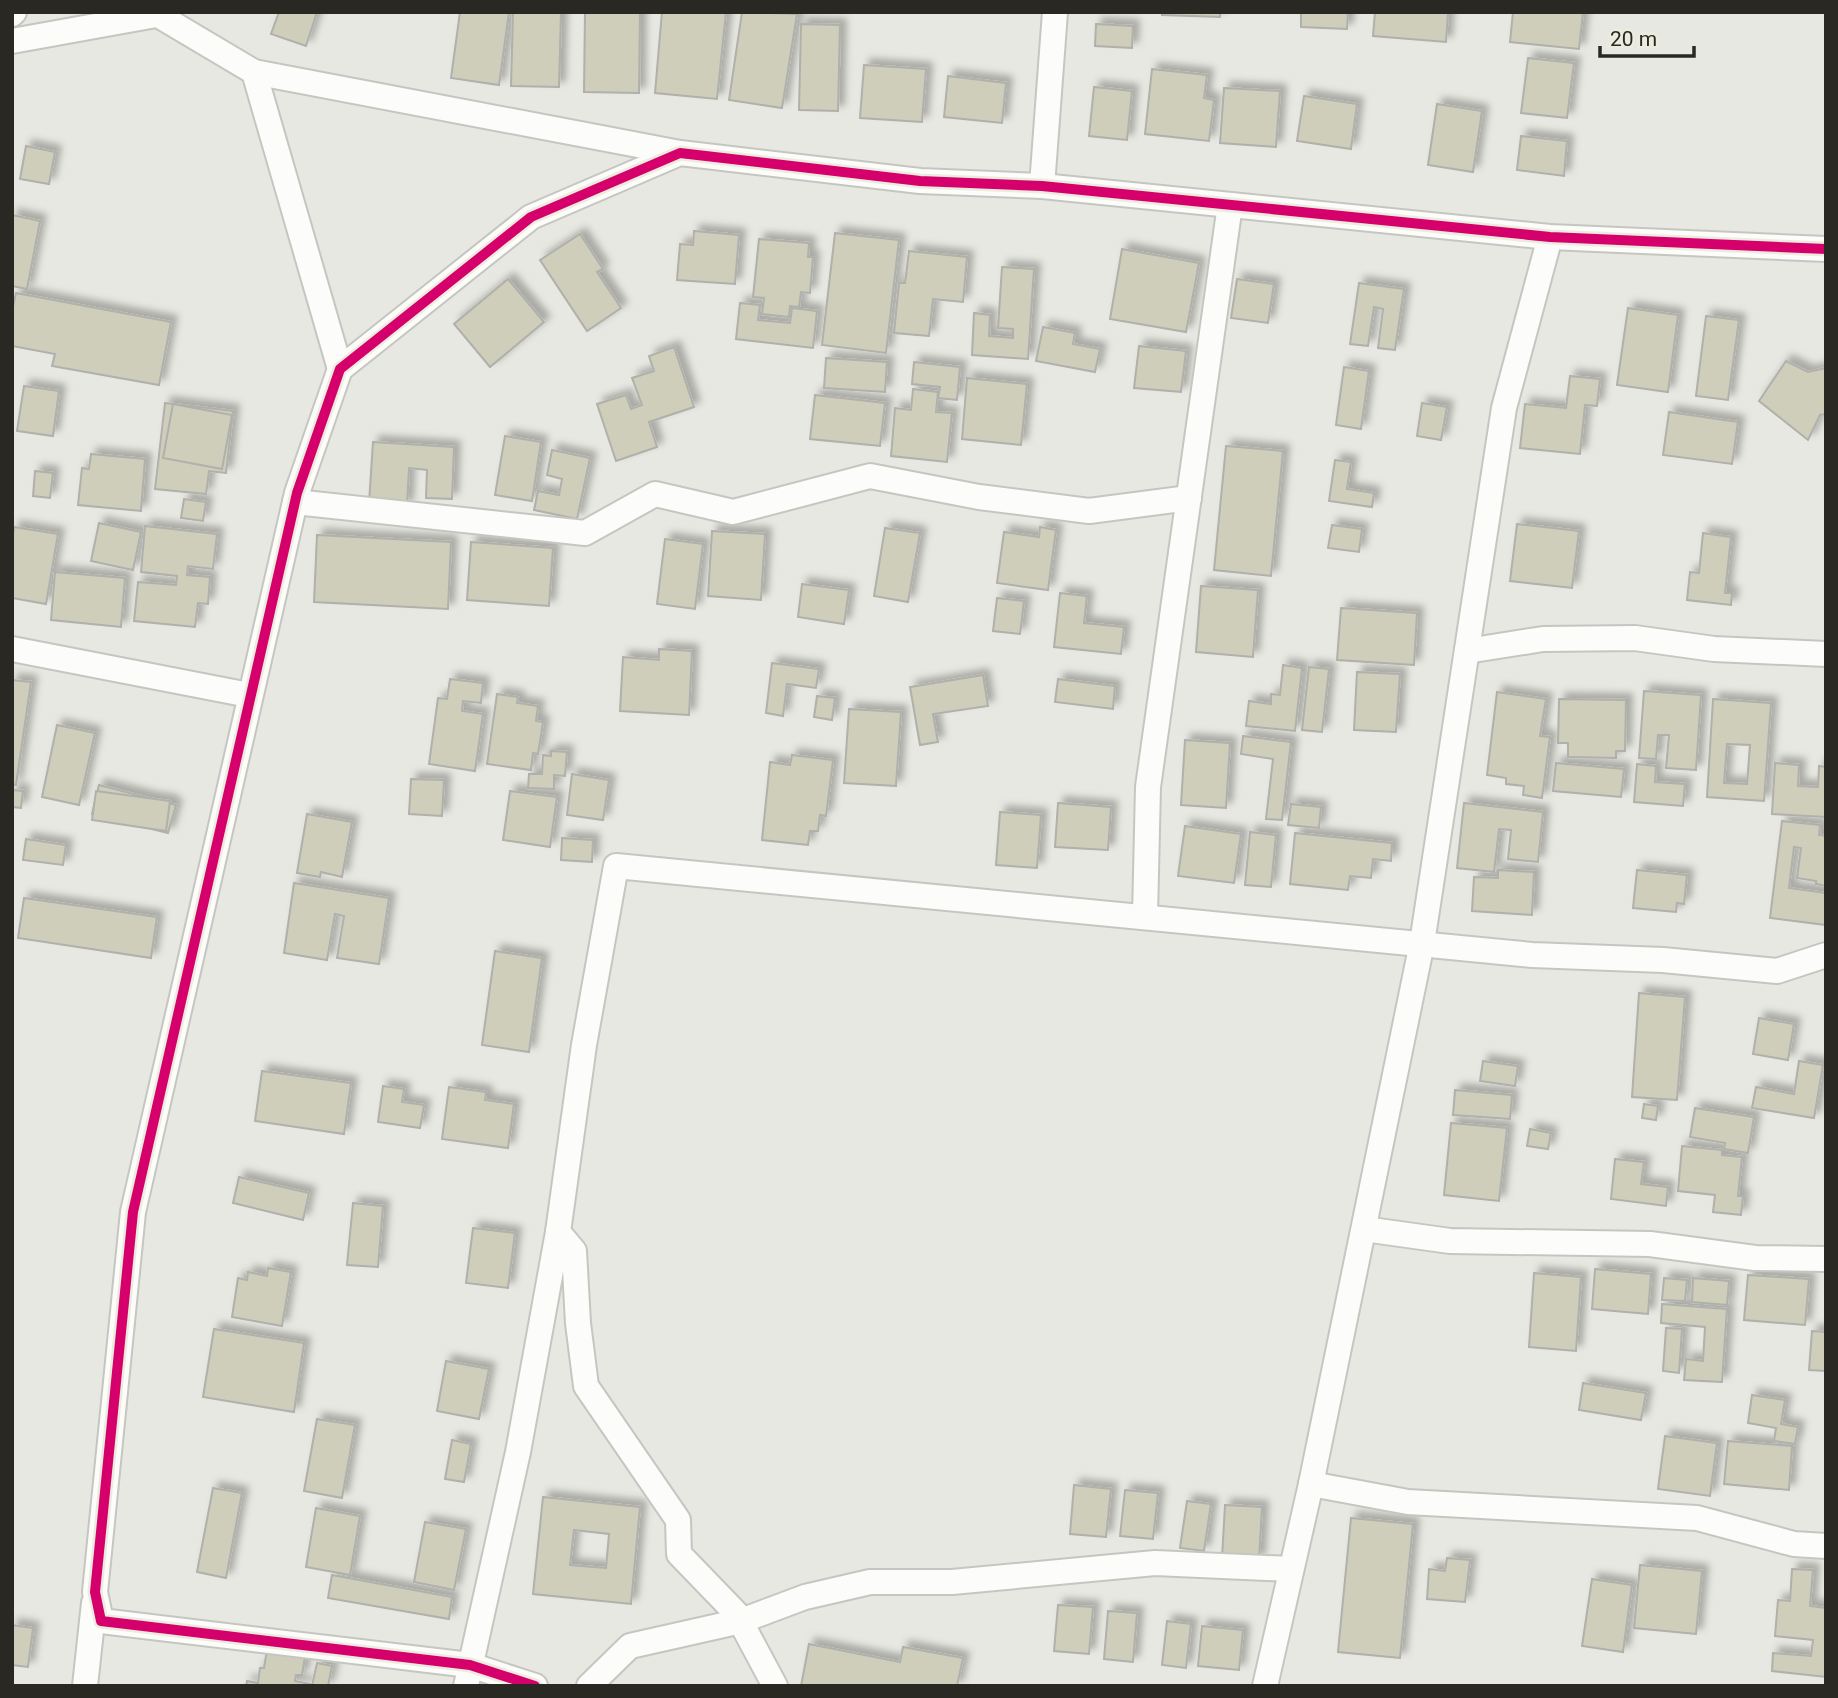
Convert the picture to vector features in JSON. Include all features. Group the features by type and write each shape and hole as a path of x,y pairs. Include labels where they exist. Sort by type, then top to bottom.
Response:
{"street":[{"path":"1042,186 1055,12"},
{"path":"12,41 154,14 254,72 680,153 920,181 1042,186 1550,237 1826,249"},
{"path":"254,72 340,369"},
{"path":"85,1686 133,1212 295,502 340,369 531,217 680,153"},
{"path":"1145,916 1148,787 1230,205"},
{"path":"1265,1686 1311,1483 1422,943 1504,408 1550,237"},
{"path":"295,502 585,533 655,494 733,512 870,476 979,497 1088,511 1189,498"},
{"path":"1467,651 1543,639 1635,638 1714,649 1826,654"},
{"path":"12,649 249,695"},
{"path":"468,1676 518,1452 558,1231 584,1045 616,866 1532,955 1663,960 1777,971 1826,955"},
{"path":"1364,1229 1450,1241 1650,1244 1755,1258 1826,1259"},
{"path":"558,1231 574,1251 578,1322 586,1386 678,1520 679,1554 736,1613 775,1686"},
{"path":"1311,1483 1408,1502 1697,1518 1794,1544 1826,1546"},
{"path":"589,1686 630,1646 741,1621 805,1597 870,1582 952,1582 1155,1563 1292,1569"},
{"path":"95,1592 101,1621 535,1686"}],"building":[{"path":"279,12 317,12 306,46 271,34"},
{"path":"460,12 509,12 499,85 451,78"},
{"path":"513,12 561,12 559,87 511,86"},
{"path":"585,12 640,12 639,93 584,92"},
{"path":"662,12 726,12 717,99 655,93"},
{"path":"742,12 797,14 782,108 729,100"},
{"path":"1162,12 1220,12 1220,17 1162,15"},
{"path":"1301,12 1348,12 1347,29 1301,27"},
{"path":"1375,12 1448,12 1446,42 1373,36"},
{"path":"1513,12 1583,12 1579,49 1510,42"},
{"path":"801,24 840,25 838,111 799,110"},
{"path":"1096,24 1133,26 1132,48 1095,46"},
{"path":"1528,58 1574,63 1567,118 1521,113"},
{"path":"864,65 926,69 922,122 860,118"},
{"path":"1152,69 1207,75 1204,98 1214,100 1209,141 1145,134"},
{"path":"948,76 1006,83 1002,123 944,117"},
{"path":"1094,87 1132,91 1127,140 1089,136"},
{"path":"1224,88 1280,91 1276,147 1220,143"},
{"path":"1304,96 1357,104 1351,149 1297,141"},
{"path":"1437,104 1482,111 1473,172 1428,165"},
{"path":"1521,136 1567,141 1564,176 1517,170"},
{"path":"26,146 55,152 49,184 20,179"},
{"path":"12,215 40,221 27,289 12,286"},
{"path":"694,231 739,235 735,284 677,280 680,244 693,245"},
{"path":"835,233 899,240 886,353 822,345"},
{"path":"580,234 603,269 597,272 621,308 587,331 540,260"},
{"path":"759,239 809,243 808,257 813,257 810,293 801,292 799,307 790,306 789,317 762,314 764,298 753,297"},
{"path":"1122,249 1199,263 1186,332 1110,319"},
{"path":"909,251 967,257 963,302 933,299 929,336 894,333 899,283 905,283"},
{"path":"1002,267 1034,269 1028,359 972,355 974,313 990,315 989,336 1013,338 1013,329 998,328"},
{"path":"508,279 544,322 490,367 454,324"},
{"path":"1237,279 1274,284 1268,323 1231,318"},
{"path":"1359,283 1404,289 1395,350 1378,348 1383,309 1374,307 1368,346 1350,344"},
{"path":"16,293 171,322 159,385 52,366 55,354 12,346 12,311"},
{"path":"740,303 760,305 758,320 790,323 792,308 817,311 813,348 736,339"},
{"path":"1628,308 1678,315 1668,392 1617,385"},
{"path":"1706,316 1739,320 1728,400 1696,396"},
{"path":"1043,327 1075,333 1073,344 1100,349 1095,372 1036,361"},
{"path":"1139,346 1186,351 1181,392 1134,388"},
{"path":"674,347 694,407 649,422 657,447 616,461 597,404 626,395 631,409 642,405 632,378 654,371 649,356"},
{"path":"826,358 887,362 885,392 824,388"},
{"path":"1786,361 1808,372 1826,368 1826,414 1820,415 1808,440 1759,401"},
{"path":"914,362 960,367 957,400 938,398 940,387 912,384"},
{"path":"1344,367 1369,371 1361,429 1336,425"},
{"path":"1570,376 1600,379 1597,406 1585,405 1580,454 1520,448 1525,404 1566,408"},
{"path":"967,378 1027,384 1021,445 962,439"},
{"path":"24,386 59,391 53,436 17,431"},
{"path":"913,389 938,392 936,412 952,413 947,462 891,456 895,408 911,410"},
{"path":"815,395 885,403 880,446 810,439"},
{"path":"165,403 233,411 226,473 209,471 206,494 155,489"},
{"path":"1422,403 1447,407 1441,440 1417,436"},
{"path":"173,404 232,415 222,469 163,458"},
{"path":"1669,412 1738,422 1732,464 1663,455"},
{"path":"505,436 541,442 532,501 495,495"},
{"path":"373,442 454,447 452,499 426,498 427,470 409,468 407,506 369,504"},
{"path":"1226,446 1283,451 1271,576 1214,570"},
{"path":"552,450 590,458 577,519 534,510 538,491 559,495 562,479 547,475"},
{"path":"91,454 145,459 141,511 78,505 82,468 89,469"},
{"path":"1335,460 1351,462 1347,489 1374,493 1372,507 1329,501"},
{"path":"35,471 53,473 50,498 33,496"},
{"path":"184,499 206,502 203,521 181,518"},
{"path":"99,523 141,532 133,570 91,561"},
{"path":"1517,524 1579,531 1572,588 1510,581"},
{"path":"1332,525 1362,529 1359,552 1328,548"},
{"path":"145,526 217,534 213,569 188,566 187,575 210,577 208,604 198,603 195,627 134,621 138,582 176,585 177,576 141,572"},
{"path":"14,527 58,534 46,604 12,598"},
{"path":"1040,527 1056,530 1048,590 997,583 1004,532 1039,537"},
{"path":"885,528 920,533 908,602 874,596"},
{"path":"712,531 765,534 761,600 708,596"},
{"path":"1703,533 1731,537 1725,593 1732,593 1731,605 1687,600 1690,572 1699,573"},
{"path":"317,535 451,542 448,609 314,602"},
{"path":"665,539 703,544 695,609 657,604"},
{"path":"471,542 553,548 549,606 467,600"},
{"path":"55,572 125,578 121,627 51,620"},
{"path":"802,584 849,590 844,624 798,617"},
{"path":"1201,586 1258,590 1253,657 1196,652"},
{"path":"1060,593 1087,596 1084,623 1124,627 1121,654 1054,647"},
{"path":"997,598 1024,601 1020,634 993,631"},
{"path":"1341,608 1417,613 1414,665 1337,660"},
{"path":"659,649 692,651 689,715 620,711 623,657 659,660"},
{"path":"772,663 819,669 816,688 787,684 783,716 766,713"},
{"path":"1283,665 1302,668 1295,731 1246,726 1249,701 1271,704 1271,694 1280,695"},
{"path":"1309,667 1329,669 1322,732 1302,730"},
{"path":"1357,672 1400,674 1396,732 1354,730"},
{"path":"983,675 988,706 933,714 938,742 920,745 910,687"},
{"path":"450,679 483,683 481,703 463,701 462,711 483,714 475,771 429,764 438,698 447,699"},
{"path":"1058,679 1115,686 1113,709 1055,702"},
{"path":"12,680 31,682 16,785 12,784"},
{"path":"1644,691 1701,695 1696,770 1666,768 1669,735 1658,735 1656,759 1639,758"},
{"path":"1497,692 1546,699 1540,736 1550,737 1542,798 1523,795 1524,786 1506,784 1506,778 1487,775"},
{"path":"497,694 518,697 517,703 538,706 536,721 543,722 538,754 533,753 531,770 487,764"},
{"path":"817,696 835,698 832,720 814,717"},
{"path":"1559,699 1626,700 1625,751 1616,751 1616,758 1568,757 1568,743 1558,743"},
{"path":"1713,699 1771,703 1764,801 1707,797","holes":["1727,744 1750,745 1747,784 1724,783"]},
{"path":"849,709 901,712 896,786 844,783"},
{"path":"57,725 95,733 79,805 42,797"},
{"path":"1243,736 1291,742 1282,820 1266,819 1273,759 1241,754"},
{"path":"1185,740 1230,743 1226,808 1181,805"},
{"path":"551,751 567,752 565,776 554,775 554,789 528,788 529,774 542,774 543,755 551,756"},
{"path":"792,755 833,760 826,816 820,815 818,831 810,831 808,845 762,840 770,762 790,765"},
{"path":"1556,763 1624,769 1621,797 1553,791"},
{"path":"1775,763 1799,765 1798,786 1818,787 1819,766 1826,767 1826,817 1772,814"},
{"path":"1637,764 1656,766 1655,782 1685,784 1683,806 1634,802"},
{"path":"572,774 609,780 603,820 567,815"},
{"path":"411,779 444,780 442,816 409,814"},
{"path":"99,785 176,805 168,833 92,814"},
{"path":"12,790 23,791 21,808 12,807"},
{"path":"96,791 170,801 166,831 92,820"},
{"path":"510,791 557,797 550,847 503,840"},
{"path":"1058,803 1111,807 1108,850 1055,847"},
{"path":"1464,803 1543,812 1538,862 1508,859 1511,830 1499,829 1494,872 1457,868"},
{"path":"1291,804 1321,807 1319,828 1288,825"},
{"path":"1000,812 1041,815 1037,868 996,865"},
{"path":"307,814 352,822 342,877 321,872 320,877 297,873"},
{"path":"1782,821 1820,825 1819,835 1826,836 1826,886 1816,884 1816,881 1797,878 1801,848 1794,847 1789,888 1826,893 1826,925 1770,918"},
{"path":"1185,826 1241,834 1234,883 1178,876"},
{"path":"1250,832 1276,835 1271,887 1245,885"},
{"path":"1295,833 1392,843 1391,861 1373,859 1371,878 1350,876 1348,890 1290,884"},
{"path":"562,838 593,840 592,862 561,860"},
{"path":"26,839 66,845 63,865 23,860"},
{"path":"1498,870 1534,872 1532,915 1472,911 1474,877 1498,878"},
{"path":"1637,870 1687,875 1684,904 1677,903 1676,912 1633,908"},
{"path":"294,883 389,898 379,964 337,958 344,916 335,914 327,960 284,953"},
{"path":"24,898 157,917 151,958 18,938"},
{"path":"495,951 542,958 529,1052 482,1045"},
{"path":"1639,993 1685,997 1677,1100 1632,1097"},
{"path":"1759,1018 1794,1024 1788,1060 1753,1054"},
{"path":"1483,1061 1518,1066 1515,1086 1480,1081"},
{"path":"1799,1061 1823,1065 1814,1118 1752,1108 1756,1087 1794,1094"},
{"path":"262,1071 351,1083 344,1134 255,1121"},
{"path":"383,1086 404,1089 402,1102 424,1105 420,1128 378,1122"},
{"path":"449,1087 486,1092 485,1100 514,1104 508,1148 442,1139"},
{"path":"1455,1090 1512,1095 1510,1119 1453,1115"},
{"path":"1644,1104 1658,1106 1656,1120 1642,1118"},
{"path":"1695,1108 1754,1117 1748,1153 1724,1149 1725,1143 1690,1137"},
{"path":"1451,1123 1507,1128 1499,1201 1444,1195"},
{"path":"1530,1129 1551,1133 1548,1149 1527,1146"},
{"path":"1682,1146 1722,1150 1722,1155 1742,1157 1738,1196 1743,1196 1741,1215 1713,1212 1715,1195 1678,1191"},
{"path":"1615,1159 1644,1162 1641,1184 1668,1187 1666,1206 1611,1199"},
{"path":"239,1177 309,1193 303,1220 233,1203"},
{"path":"353,1203 383,1206 378,1267 347,1265"},
{"path":"473,1228 515,1233 508,1288 466,1283"},
{"path":"268,1268 291,1272 282,1326 232,1317 238,1278 247,1280 248,1272 267,1276"},
{"path":"1595,1269 1651,1274 1648,1314 1592,1309"},
{"path":"1534,1273 1581,1277 1576,1351 1529,1347"},
{"path":"1748,1275 1809,1279 1805,1325 1744,1320"},
{"path":"1664,1278 1687,1280 1685,1301 1662,1300"},
{"path":"1693,1278 1729,1281 1727,1305 1692,1302"},
{"path":"1662,1304 1727,1309 1722,1382 1684,1380 1686,1359 1703,1361 1705,1327 1661,1323"},
{"path":"1666,1328 1682,1329 1679,1373 1663,1371"},
{"path":"214,1329 304,1343 294,1412 203,1397"},
{"path":"1812,1331 1826,1332 1826,1371 1809,1370"},
{"path":"446,1361 489,1369 479,1419 437,1411"},
{"path":"1583,1383 1646,1393 1641,1420 1579,1410"},
{"path":"1752,1395 1785,1400 1781,1424 1798,1427 1795,1444 1774,1441 1776,1428 1748,1423"},
{"path":"317,1419 355,1425 342,1498 304,1491"},
{"path":"1665,1436 1717,1443 1710,1496 1658,1489"},
{"path":"452,1440 471,1444 464,1482 445,1479"},
{"path":"1728,1441 1792,1446 1789,1490 1724,1484"},
{"path":"1074,1485 1111,1489 1106,1537 1070,1534"},
{"path":"213,1488 242,1493 226,1578 197,1572"},
{"path":"1125,1490 1158,1493 1153,1539 1120,1536"},
{"path":"543,1497 640,1507 631,1604 533,1594","holes":["574,1530 609,1534 606,1568 570,1565"]},
{"path":"1187,1501 1211,1504 1204,1551 1180,1548"},
{"path":"1225,1505 1262,1507 1259,1560 1222,1558"},
{"path":"316,1508 360,1516 350,1575 306,1567"},
{"path":"1351,1518 1413,1524 1400,1658 1338,1652"},
{"path":"425,1522 466,1529 454,1590 414,1582"},
{"path":"1447,1558 1470,1560 1465,1602 1427,1599 1429,1569 1445,1571"},
{"path":"1640,1565 1702,1571 1696,1634 1634,1628"},
{"path":"1792,1569 1813,1570 1810,1606 1826,1608 1826,1677 1772,1671 1773,1653 1811,1656 1813,1640 1775,1636 1778,1600 1790,1601"},
{"path":"332,1575 452,1597 449,1619 328,1598"},
{"path":"1592,1579 1632,1585 1623,1652 1582,1646"},
{"path":"1058,1605 1093,1607 1089,1654 1054,1651"},
{"path":"1108,1611 1137,1613 1133,1662 1104,1659"},
{"path":"1167,1621 1191,1624 1186,1668 1162,1665"},
{"path":"12,1625 33,1628 28,1667 12,1665"},
{"path":"1202,1626 1243,1630 1239,1670 1198,1666"},
{"path":"809,1644 900,1662 903,1647 963,1658 957,1686 801,1686"},
{"path":"267,1650 305,1657 302,1675 296,1675 295,1681 310,1686 246,1686 247,1681 258,1683"},
{"path":"317,1663 332,1666 328,1686 312,1686"}],"cycle path":[{"path":"535,1686 470,1665 101,1621 95,1592 133,1212 297,493 340,369 531,217 680,153 920,181 1042,186 1550,237 1826,249"}]}
